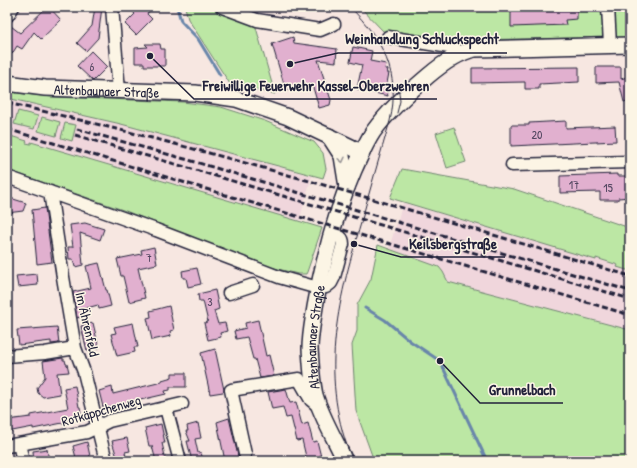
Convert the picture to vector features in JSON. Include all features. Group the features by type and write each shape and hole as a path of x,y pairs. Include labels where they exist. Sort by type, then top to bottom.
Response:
{"main road":[{"name":"Altenbaunaer Straße","path":"345,461 320,408 315,393 310,349 311,332 318,288 331,234 347,188 370,137 393,107 438,68 466,51 475,49 630,45"},
{"name":"Altenbaunaer Straße","path":"7,83 45,88 195,92 236,99 288,117 362,153"},
{"path":"328,136 342,156 347,188"},
{"name":"Altenbaunaer Straße","path":"336,442 352,461"}],"street":[{"path":"7,16 13,7"},
{"path":"112,7 119,91"},
{"path":"222,7 257,20 320,30 334,24"},
{"path":"608,7 610,45"},
{"path":"388,37 455,48 458,56"},
{"path":"512,165 630,162"},
{"path":"7,177 156,230 274,276 318,288"},
{"name":"Im Ährenfeld","path":"50,192 62,277 75,348 84,372 106,461"},
{"path":"228,293 253,285"},
{"path":"7,356 45,353 75,348"},
{"name":"Altenbaunaer Straße","path":"245,454 231,390 299,379 311,400 320,408"},
{"name":"Rotkäppchenweg","path":"7,446 87,432 109,421 182,404"},
{"path":"166,408 180,461"},
{"path":"19,444 23,461"}],"shaded area":[{"path":"7,98 121,124 312,176 299,221 32,142 31,144 26,143 26,140 7,135"},
{"path":"403,203 596,258 618,265 618,267 630,271 630,330 448,282 443,272 389,248"}],"green space":[{"path":"185,7 211,7 255,24 275,94 230,84 188,19"},
{"path":"360,7 630,7 630,37 467,40 383,31"},
{"path":"7,92 52,97 183,102 221,107 265,121 314,142 323,153 326,169 323,178 121,124 7,98"},
{"path":"18,111 38,116 34,129 14,124"},
{"path":"42,117 60,122 56,136 38,131"},
{"path":"65,123 76,125 72,141 61,138"},
{"path":"454,127 466,162 447,168 436,133"},
{"path":"7,135 27,141 26,143 31,144 31,142 322,228 307,272 306,274 298,274 266,266 123,210 7,170"},
{"path":"402,169 514,189 630,228 630,271 617,267 618,265 596,258 596,260 390,198"},
{"path":"378,245 439,267 448,282 630,330 630,461 374,461 356,411 352,345 357,331 357,305 371,279"}],"building":[{"path":"47,7 49,7 61,20 41,39 34,32 22,49 17,46 12,54 7,51 7,23 20,33"},
{"path":"95,7 102,7 98,38 86,51 77,43 92,26"},
{"path":"136,7 152,7 147,14 152,19 136,35 125,24 135,14 132,11"},
{"path":"511,7 577,7 577,19 565,20 566,25 511,27"},
{"path":"293,37 294,43 337,49 336,62 318,60 331,100 330,105 319,108 312,84 286,91 272,44"},
{"path":"145,44 160,44 161,49 165,49 165,66 144,66 144,63 135,63 135,48 148,47"},
{"path":"353,47 372,51 370,61 386,64 385,69 388,69 387,73 389,73 386,88 388,96 357,89 362,65 350,62"},
{"path":"91,51 107,67 93,81 77,66"},
{"path":"579,67 579,82 539,84 539,89 525,89 525,82 472,83 472,68"},
{"path":"596,67 621,67 621,79 630,76 630,100 624,102 619,82 596,83"},
{"path":"566,121 566,128 615,126 616,141 511,146 511,125 529,125 529,123"},
{"path":"617,174 617,176 630,176 630,197 618,198 618,200 600,200 600,192 560,193 560,176"},
{"path":"7,197 26,203 23,211 7,213"},
{"path":"45,208 52,262 37,264 32,210"},
{"path":"85,223 104,229 100,240 80,233 83,265 75,267 73,259 69,259 68,247 73,247 70,225"},
{"path":"154,247 157,264 138,268 145,298 129,302 123,276 121,276 117,259 142,254 141,250"},
{"path":"99,263 111,306 99,309 98,305 83,309 84,316 77,318 73,292 91,288 86,266"},
{"path":"197,268 201,284 188,287 186,278 183,278 182,271"},
{"path":"37,274 38,285 18,287 16,276"},
{"path":"215,290 219,309 214,311 218,324 225,323 227,331 220,333 221,337 208,340 204,323 208,322 203,301 199,301 198,294"},
{"path":"169,306 174,330 170,331 171,336 152,340 147,318 151,317 150,311"},
{"path":"258,320 266,356 269,355 274,376 260,378 247,337 236,339 234,331 246,328 245,323"},
{"path":"93,323 99,348 87,351 81,326"},
{"path":"133,323 138,347 134,347 135,352 117,356 111,334 116,333 114,327"},
{"path":"57,327 59,343 51,344 51,341 19,345 17,330"},
{"path":"215,349 224,390 223,392 210,394 201,353"},
{"path":"63,358 67,364 69,372 57,373 60,394 43,397 38,393 37,388 45,377 43,361"},
{"path":"172,373 186,373 186,387 170,387 170,390 165,391 166,394 106,408 106,406 103,407 99,391 112,387 113,394 162,382 162,380 172,377"},
{"path":"75,386 82,419 33,429 33,427 7,432 7,420 31,417 31,415 68,408 64,388"},
{"path":"286,389 290,403 296,402 302,425 308,423 313,442 317,441 322,461 307,461 302,440 297,441 291,417 286,418 283,407 272,409 268,392"},
{"path":"229,418 239,460 234,461 225,461 217,422"},
{"path":"198,423 201,438 195,439 198,453 201,452 203,461 192,461 187,441 190,441 186,431 188,431 187,426"},
{"path":"161,424 165,443 162,443 166,461 156,461 152,446 149,446 145,428"},
{"path":"127,438 130,451 125,452 127,461 118,461 112,441"},
{"path":"87,442 91,461 81,461 80,457 76,458 73,446"},
{"path":"47,449 49,461 34,461 33,451"}],"waterway":[{"path":"177,7 181,21 198,39 220,75"},
{"path":"365,308 385,320 410,341 440,361 487,461"}],"tram line":[{"path":"350,7 362,19 380,45 391,73 393,88 393,104 390,121 352,253 339,313 335,342 334,371 336,401 342,431 353,461"},
{"path":"397,113 400,101 398,85"}],"railway":[{"path":"7,103 86,121 242,162 397,206 630,276"},
{"path":"7,129 630,315"},
{"path":"77,129 192,161 630,291"},
{"path":"75,135 630,299"}],"place":[{"name":"Freiwillige Feuerwehr Kassel-Oberzwehren","path":"150,56"},
{"name":"Weinhandlung Schluckspecht","path":"290,64"},
{"name":"Keilsbergstraße","path":"354,244"},
{"name":"Grunnelbach","path":"440,361"}]}
